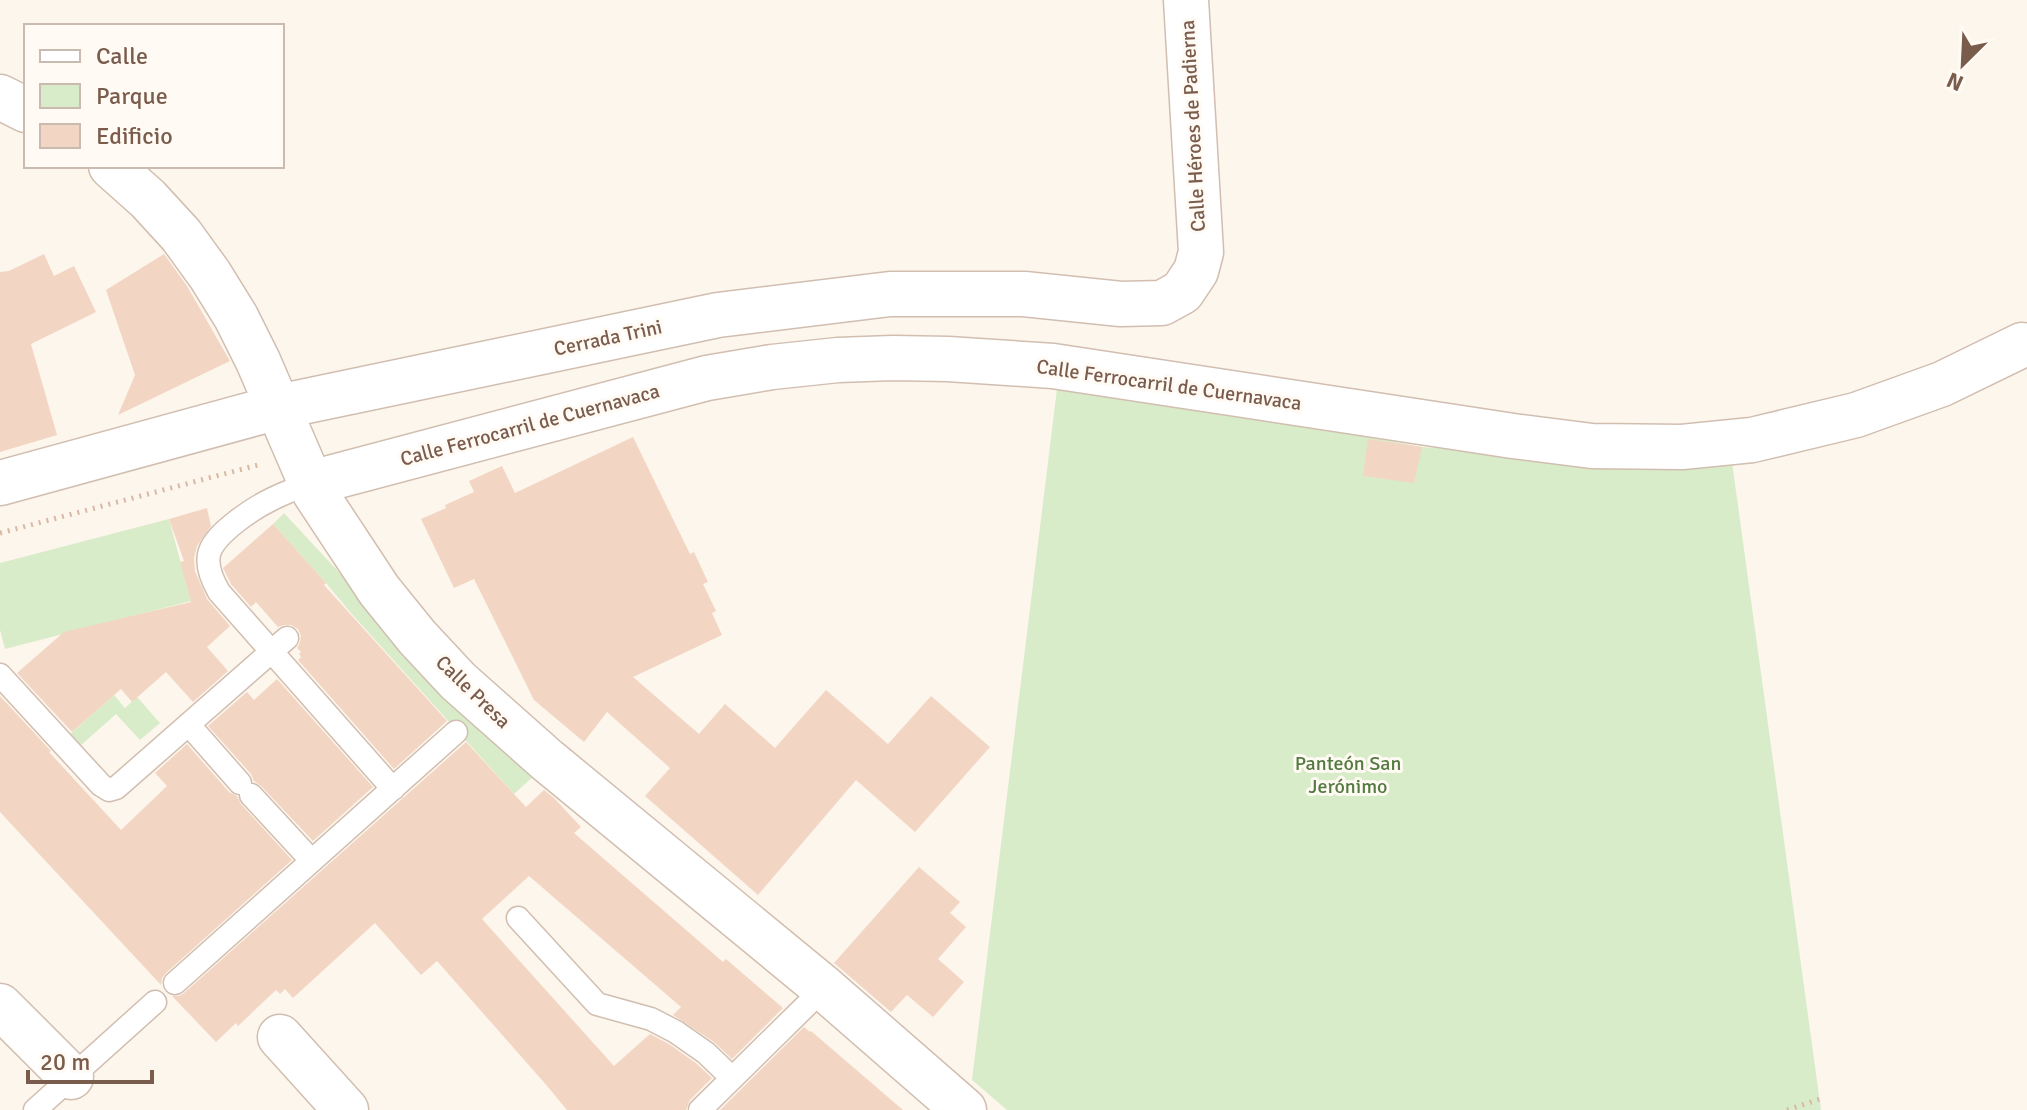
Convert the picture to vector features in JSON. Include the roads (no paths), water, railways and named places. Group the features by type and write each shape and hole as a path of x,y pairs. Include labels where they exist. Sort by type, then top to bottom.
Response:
{"street":[{"name":"Calle Héroes de Padierna","path":"1186,0 1201,252"},
{"path":"0,97 24,109"},
{"name":"Calle Presa","path":"113,168 181,235 210,275 236,317 315,493 379,590 417,637 458,681 547,760 824,988 964,1110"},
{"name":"Cerrada Trini","path":"0,483 278,407 718,315 890,294 1024,294 1121,304 1162,303 1182,292 1196,271 1201,252"},
{"name":"Calle Ferrocarril de Cuernavaca","path":"311,483 707,378 838,360 948,359 1053,366 1513,436 1592,446 1682,447 1752,440 1856,415 1942,384 2022,345"},
{"path":"0,1006 71,1077"},
{"path":"280,1037 346,1110"}],"lane":[{"path":"311,483 276,495 218,535 211,548 210,577 219,592 279,645 393,789"},
{"path":"0,675 109,790 116,788 279,645"},
{"path":"189,725 311,860"},
{"path":"175,983 456,732"},
{"path":"518,918 597,1004 651,1019 676,1032 706,1053 732,1078"},
{"path":"700,1110 824,988"},
{"path":"35,1110 155,1002"}],"park label":[{"name":"Panteón San Jerónimo","path":"1348,774"}]}
